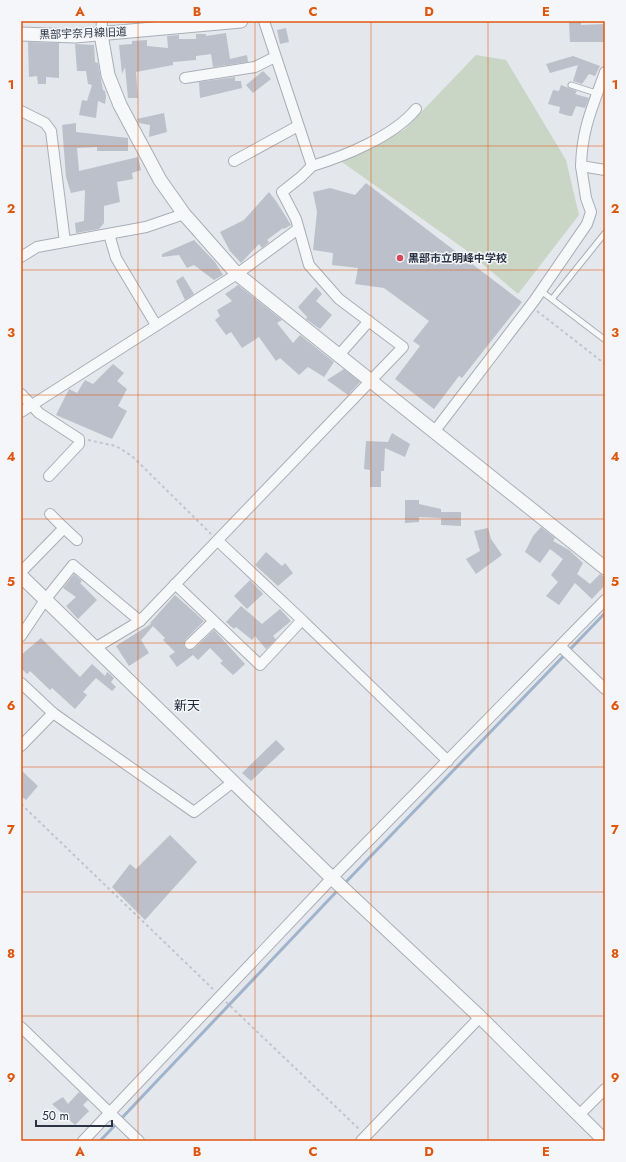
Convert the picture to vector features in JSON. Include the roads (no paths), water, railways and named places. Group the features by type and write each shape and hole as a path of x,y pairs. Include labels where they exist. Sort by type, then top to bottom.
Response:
{"street":[{"path":"102,21 101,34 108,75 120,105 160,180 184,214 237,274 605,568"},
{"name":"黒部宇奈月線旧道","path":"21,34 50,36 101,34 241,21"},
{"path":"264,21 312,166"},
{"path":"185,78 255,67 275,57"},
{"path":"434,432 530,306 587,224 591,212 586,198 581,166 584,132 596,94 605,72"},
{"path":"95,648 140,621 403,347 339,299 309,265 296,219 282,192 312,166 329,161 386,134 408,119 416,109"},
{"path":"21,111 45,123 51,131 65,242"},
{"path":"234,161 298,126"},
{"path":"581,166 605,170"},
{"path":"21,256 37,247 146,227 184,214"},
{"path":"21,412 237,274 298,229"},
{"path":"109,234 116,258 156,325"},
{"path":"339,355 369,321"},
{"path":"21,394 39,413 79,439 79,444 49,476"},
{"path":"50,514 77,540"},
{"path":"21,572 64,528"},
{"path":"218,541 448,761"},
{"path":"21,636 45,600 72,565 140,621"},
{"path":"21,576 332,878 480,1017 605,1141"},
{"path":"175,584 260,666 302,620"},
{"path":"83,1141 222,998 332,878 605,600"},
{"path":"190,644 213,622"},
{"path":"560,646 605,689"},
{"path":"21,683 53,713 194,812 233,782"},
{"path":"21,746 53,713"},
{"path":"363,1138 480,1017"},
{"path":"21,1027 139,1141"},
{"path":"579,1116 605,1089"}],"lane":[{"path":"571,84 596,94"},
{"path":"552,299 605,233"},
{"path":"541,291 604,339"}],"waterway":[{"path":"344,884 605,613"},
{"path":"100,1141 338,890"}],"place":[{"name":"黒部市立明峰中学校","path":"400,258"}],"district":[{"name":"新天","path":"187,705"}]}
